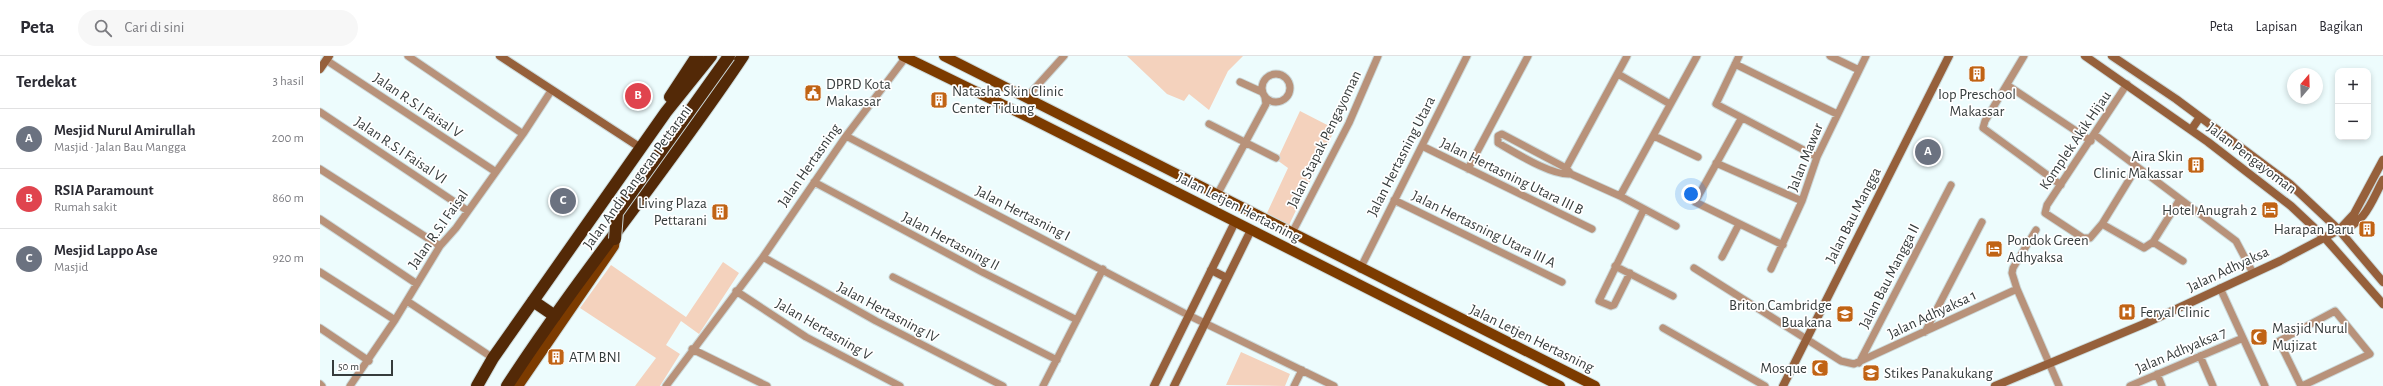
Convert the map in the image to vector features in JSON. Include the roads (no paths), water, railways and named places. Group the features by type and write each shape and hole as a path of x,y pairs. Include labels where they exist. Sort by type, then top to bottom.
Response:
{"highway":[{"name":"Jalan Andi Pangeran Pettarani","path":"644,143 697,56"},
{"path":"666,112 702,56"},
{"name":"Jalan Andi Pangeran Pettarani","path":"477,386 493,358 644,143 666,112 711,56"},
{"path":"514,386 615,239 617,213 730,56"},
{"name":"Jalan Andi Pangeran Pettarani","path":"507,386 555,316 615,239 743,56"},
{"path":"533,301 555,316"}],"main road":[{"name":"Jalan Letjen Hertasning","path":"944,56 1360,269 1595,386"},
{"name":"Jalan Letjen Hertasning","path":"904,57 1560,386"},
{"path":"1123,166 1129,151"},
{"path":"518,386 615,239"},
{"path":"1469,341 1476,327"}],"street":[{"path":"408,56 524,134"},
{"path":"500,56 551,91 644,143"},
{"path":"1026,98 1064,56"},
{"name":"Jalan Stapak Pengayoman","path":"1292,233 1346,129 1378,56"},
{"name":"Jalan Hertasning Utara","path":"1360,269 1467,56"},
{"path":"1468,169 1528,56"},
{"path":"1567,172 1627,56"},
{"path":"1620,196 1697,56"},
{"path":"1739,56 1716,102 1718,106 1817,157"},
{"path":"1830,56 1859,70"},
{"name":"Jalan Mawar","path":"1772,269 1802,201 1817,157 1866,56"},
{"name":"Jalan Bau Mangga","path":"1783,386 1949,56"},
{"path":"2024,56 1984,121 1983,128 2061,185"},
{"name":"Jalan Pengayoman","path":"2085,56 2191,130 2291,206 2324,237 2383,304"},
{"name":"Jalan Pengayoman","path":"2112,56 2200,117 2290,184 2339,230 2383,282"},
{"name":"Jalan Hertasning","path":"666,386 692,349 763,257 846,136 904,57"},
{"path":"320,69 327,58"},
{"name":"Jalan R.S.I Faisal V","path":"327,58 496,172"},
{"path":"1735,64 1837,114"},
{"path":"1618,74 1670,104"},
{"path":"1217,195 1266,104 1264,95 1240,82"},
{"name":"Komplek Akik Hijau","path":"2102,224 2090,238 2083,238 2047,215 2045,210 2127,84"},
{"path":"2007,85 2137,167 2236,241 2253,273"},
{"name":"Jalan R.S.I Faisal","path":"350,386 369,361 440,246 468,211 524,134 551,91"},
{"name":"Jalan R.S.I Faisal VI","path":"320,112 468,211"},
{"path":"2191,130 2200,117"},
{"path":"1741,119 1695,202 1783,245"},
{"path":"1209,124 1276,158"},
{"path":"1567,172 1502,134 1498,136 1498,143 1620,196 1676,226"},
{"name":"Jalan Hertasning I","path":"846,136 1103,269 1188,315 1334,386"},
{"path":"1654,136 1698,157"},
{"name":"Jalan Hertasning Utara III B","path":"1422,146 1592,230"},
{"name":"Jalan Adhyaksa","path":"2339,230 2354,214 2383,160"},
{"path":"1716,163 1802,201"},
{"path":"2137,167 2102,224 2140,248 2147,247 2153,242 2180,199"},
{"path":"320,168 440,246"},
{"name":"Jalan Adhyaksa","path":"1995,386 2049,365 2253,273 2339,230 2350,228 2359,223 2383,180"},
{"name":"Jalan Hertasning II","path":"814,182 984,274 1077,320"},
{"name":"Jalan Bau Mangga II","path":"1859,364 1951,185"},
{"name":"Jalan Hertasning Utara III A","path":"1394,200 1562,282"},
{"path":"1630,273 1614,305 1601,302 1599,300 1644,209"},
{"path":"320,219 417,284"},
{"path":"1155,385 1188,315 1235,222"},
{"path":"1925,332 1982,222"},
{"path":"1722,257 1739,224"},
{"path":"1174,386 1204,322 1251,230"},
{"path":"2036,230 2012,270 2017,289 2059,386"},
{"path":"2153,242 2183,261"},
{"name":"Jalan Hertasning IV","path":"763,257 876,320 1003,386"},
{"path":"1615,266 1673,296"},
{"path":"1694,268 1841,361 1859,364"},
{"path":"1044,386 1103,269"},
{"path":"1211,270 1227,278"},
{"path":"320,272 395,320"},
{"path":"893,277 1057,360"},
{"path":"2220,288 2265,386"},
{"name":"Jalan Adhyaksa 1","path":"1859,364 2017,289"},
{"name":"Jalan Hertasning V","path":"736,291 806,336 900,386"},
{"path":"407,301 493,358"},
{"path":"2335,311 2370,354 2301,386 2279,341 2335,311"},
{"path":"320,328 369,361"},
{"path":"1663,328 1765,386"},
{"name":"Jalan Adhyaksa 7","path":"2130,386 2243,338"},
{"path":"692,349 767,386"},
{"path":"2200,356 2213,386"},
{"path":"1294,386 1302,370"},
{"path":"2157,374 2162,386"}],"place":[{"name":"Iop Preschool Makassar","path":"1977,74"},
{"name":"DPRD Kota Makassar","path":"813,93"},
{"name":"RSIA Paramount","path":"638,96"},
{"name":"Natasha Skin Clinic Center Tidung","path":"939,100"},
{"name":"Mesjid Nurul Amirullah","path":"1928,152"},
{"name":"Aira Skin Clinic Makassar","path":"2196,165"},
{"name":"Mesjid Lappo Ase","path":"563,201"},
{"name":"Hotel Anugrah 2","path":"2270,210"},
{"name":"Living Plaza Pettarani","path":"720,212"},
{"name":"Harapan Baru","path":"2367,229"},
{"name":"Pondok Green Adhyaksa","path":"1994,249"},
{"name":"Feryal Clinic","path":"2127,312"},
{"name":"Briton Cambridge Buakana","path":"1845,314"},
{"name":"Masjid Nurul Mujizat","path":"2259,337"},
{"name":"ATM BNI","path":"556,357"},
{"name":"Mosque","path":"1820,368"},
{"name":"Stikes Panakukang","path":"1871,373"}]}
